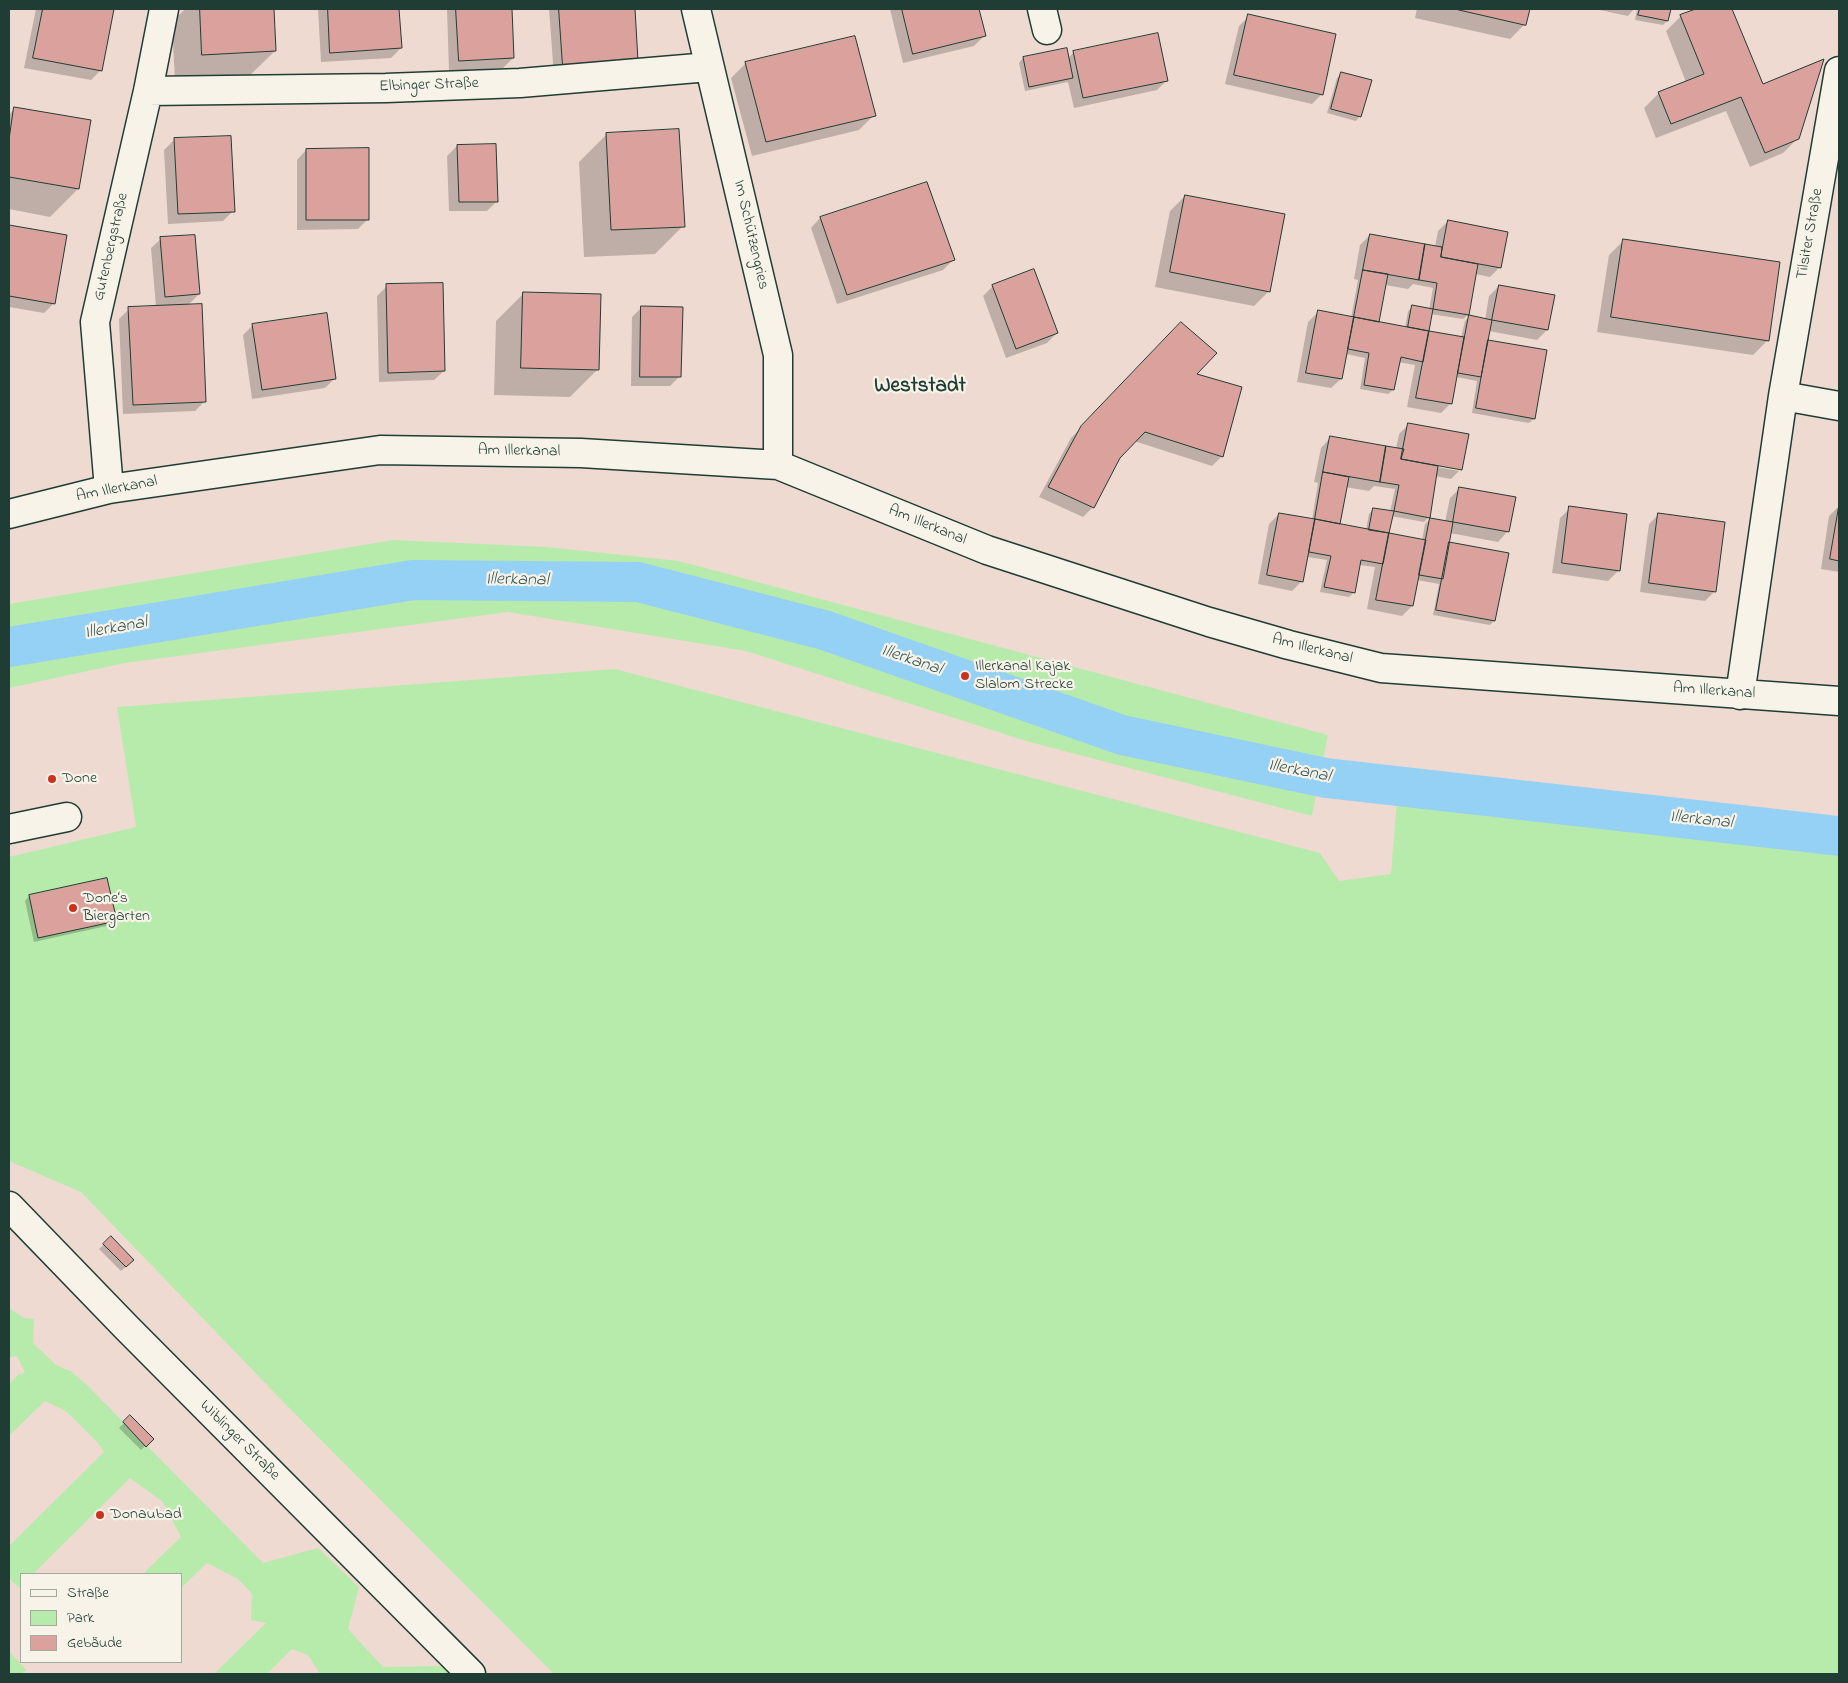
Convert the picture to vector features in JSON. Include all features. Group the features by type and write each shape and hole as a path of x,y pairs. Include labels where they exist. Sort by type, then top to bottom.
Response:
{"street":[{"name":"Gutenbergstraße","path":"109,489 95,322 148,91 164,9"},
{"name":"Im Schützengries","path":"696,9 778,355 778,465"},
{"name":"Elbinger Straße","path":"148,91 405,88 520,83 709,68"},
{"name":"Tilsiter Straße","path":"1740,695 1783,396 1839,71"},
{"path":"1783,396 1839,406"},
{"name":"Am Illerkanal","path":"9,514 109,489 380,450 581,453 778,465 987,550 1209,622 1289,645 1381,668 1839,701"},
{"path":"9,829 67,817"},
{"name":"Wiblinger Straße","path":"9,1206 134,1335 471,1674"}],"green space":[{"name":"Illerkanal Kajak Slalom Strecke","path":"393,540 547,547 679,561 1328,735 1312,816 1026,741 746,651 508,612 125,663 9,688 9,604"},
{"path":"615,669 1320,853 1339,881 1391,874 1397,801 1839,848 1839,1674 554,1674 294,1413 81,1192 9,1161 9,857 136,827 117,707"},
{"path":"9,1308 24,1318 34,1319 33,1343 56,1365 70,1371 85,1383 263,1563 318,1548 359,1587 348,1629 383,1667 449,1666 457,1674 320,1674 308,1655 292,1649 267,1674 214,1674 266,1623 251,1620 252,1594 238,1579 207,1563 182,1587 182,1573 144,1573 181,1537 163,1502 130,1478 34,1573 20,1573 19,1588 9,1578 9,1546 104,1452 97,1442 66,1411 45,1401 9,1436 9,1384 19,1374 25,1373 17,1356 9,1358"},
{"path":"9,1651 26,1670 21,1674 9,1674"}],"building":[{"path":"43,9 114,9 102,71 33,58"},
{"path":"200,9 274,9 276,51 202,55"},
{"path":"328,9 399,9 402,48 330,53"},
{"path":"456,9 512,9 514,58 459,61"},
{"path":"559,9 635,9 638,61 563,67"},
{"path":"902,9 979,9 986,36 913,54"},
{"path":"1455,9 1530,9 1526,25"},
{"path":"1640,9 1671,9 1668,21 1638,15"},
{"path":"1696,9 1732,9 1763,84 1824,59 1799,139 1765,153 1741,97 1671,124 1658,92 1704,74 1680,15"},
{"path":"1248,14 1336,34 1323,95 1234,75"},
{"path":"1158,33 1168,81 1083,98 1073,51"},
{"path":"855,36 876,116 766,142 745,62"},
{"path":"1067,48 1073,78 1029,87 1023,57"},
{"path":"1341,72 1372,80 1361,117 1331,109"},
{"path":"14,107 91,120 79,189 9,177 9,140"},
{"path":"679,129 685,227 611,230 606,133"},
{"path":"231,136 235,212 178,214 174,138"},
{"path":"496,144 498,202 459,202 457,145"},
{"path":"369,148 369,220 306,220 306,149"},
{"path":"927,182 955,260 847,295 820,217"},
{"path":"1185,195 1285,214 1270,292 1170,272"},
{"path":"1448,220 1508,232 1501,268 1441,257"},
{"path":"9,225 67,235 55,304 9,296"},
{"path":"1370,234 1425,244 1419,280 1363,270"},
{"path":"195,235 200,294 165,297 160,237"},
{"path":"1623,239 1780,262 1769,341 1611,317"},
{"path":"1425,244 1442,247 1441,257 1478,264 1469,315 1433,309 1437,283 1419,280"},
{"path":"1034,269 1058,333 1016,349 992,285"},
{"path":"1363,270 1388,274 1379,322 1354,317"},
{"path":"443,283 445,371 388,373 386,284"},
{"path":"1499,285 1555,295 1548,330 1492,320"},
{"path":"523,292 601,294 599,370 521,368"},
{"path":"202,304 206,402 133,405 128,307"},
{"path":"1412,305 1433,309 1429,331 1408,327"},
{"path":"641,306 683,307 681,377 640,377"},
{"path":"1318,310 1354,317 1342,379 1306,373"},
{"path":"327,313 336,379 262,390 252,324"},
{"path":"1469,315 1492,320 1481,377 1458,373"},
{"path":"1354,317 1429,331 1423,362 1401,357 1394,390 1364,385 1369,353 1348,349"},
{"path":"1181,322 1217,353 1197,374 1242,387 1223,457 1145,432 1120,458 1094,508 1048,487 1081,426"},
{"path":"1429,331 1464,337 1452,404 1416,398"},
{"path":"1488,340 1547,350 1535,419 1476,408"},
{"path":"1408,423 1469,434 1462,470 1401,459"},
{"path":"1330,436 1386,446 1380,482 1323,472"},
{"path":"1386,446 1404,449 1401,459 1438,466 1430,518 1394,511 1399,485 1380,482"},
{"path":"1323,472 1349,477 1340,524 1315,519"},
{"path":"1459,487 1516,497 1509,532 1453,522"},
{"path":"1839,505 1839,561 1830,559"},
{"path":"1569,506 1627,514 1620,571 1562,563"},
{"path":"1373,508 1394,511 1389,533 1369,530"},
{"path":"1279,513 1315,519 1303,582 1267,575"},
{"path":"1658,513 1725,522 1716,592 1649,583"},
{"path":"1430,518 1453,522 1443,579 1419,575"},
{"path":"1315,519 1389,533 1383,564 1361,560 1355,593 1324,587 1331,556 1309,552"},
{"path":"1389,533 1426,540 1413,606 1376,600"},
{"path":"1449,542 1509,553 1495,621 1436,610"},
{"name":"Done‘s Biergarten","path":"107,878 117,921 38,938 29,895"},
{"path":"111,1236 134,1260 126,1267 103,1244"},
{"path":"130,1415 154,1439 146,1447 123,1422"}],"waterway":[{"name":"Illerkanal","path":"9,647 413,580 638,582 824,630 1122,735 1326,778 1839,836"}],"place":[{"name":"Illerkanal Kajak Slalom Strecke","path":"965,676"},
{"name":"Done","path":"52,779"},
{"name":"Done‘s Biergarten","path":"73,908"},
{"name":"Donaubad","path":"100,1515"}],"district":[{"name":"Weststadt","path":"920,388"}]}
